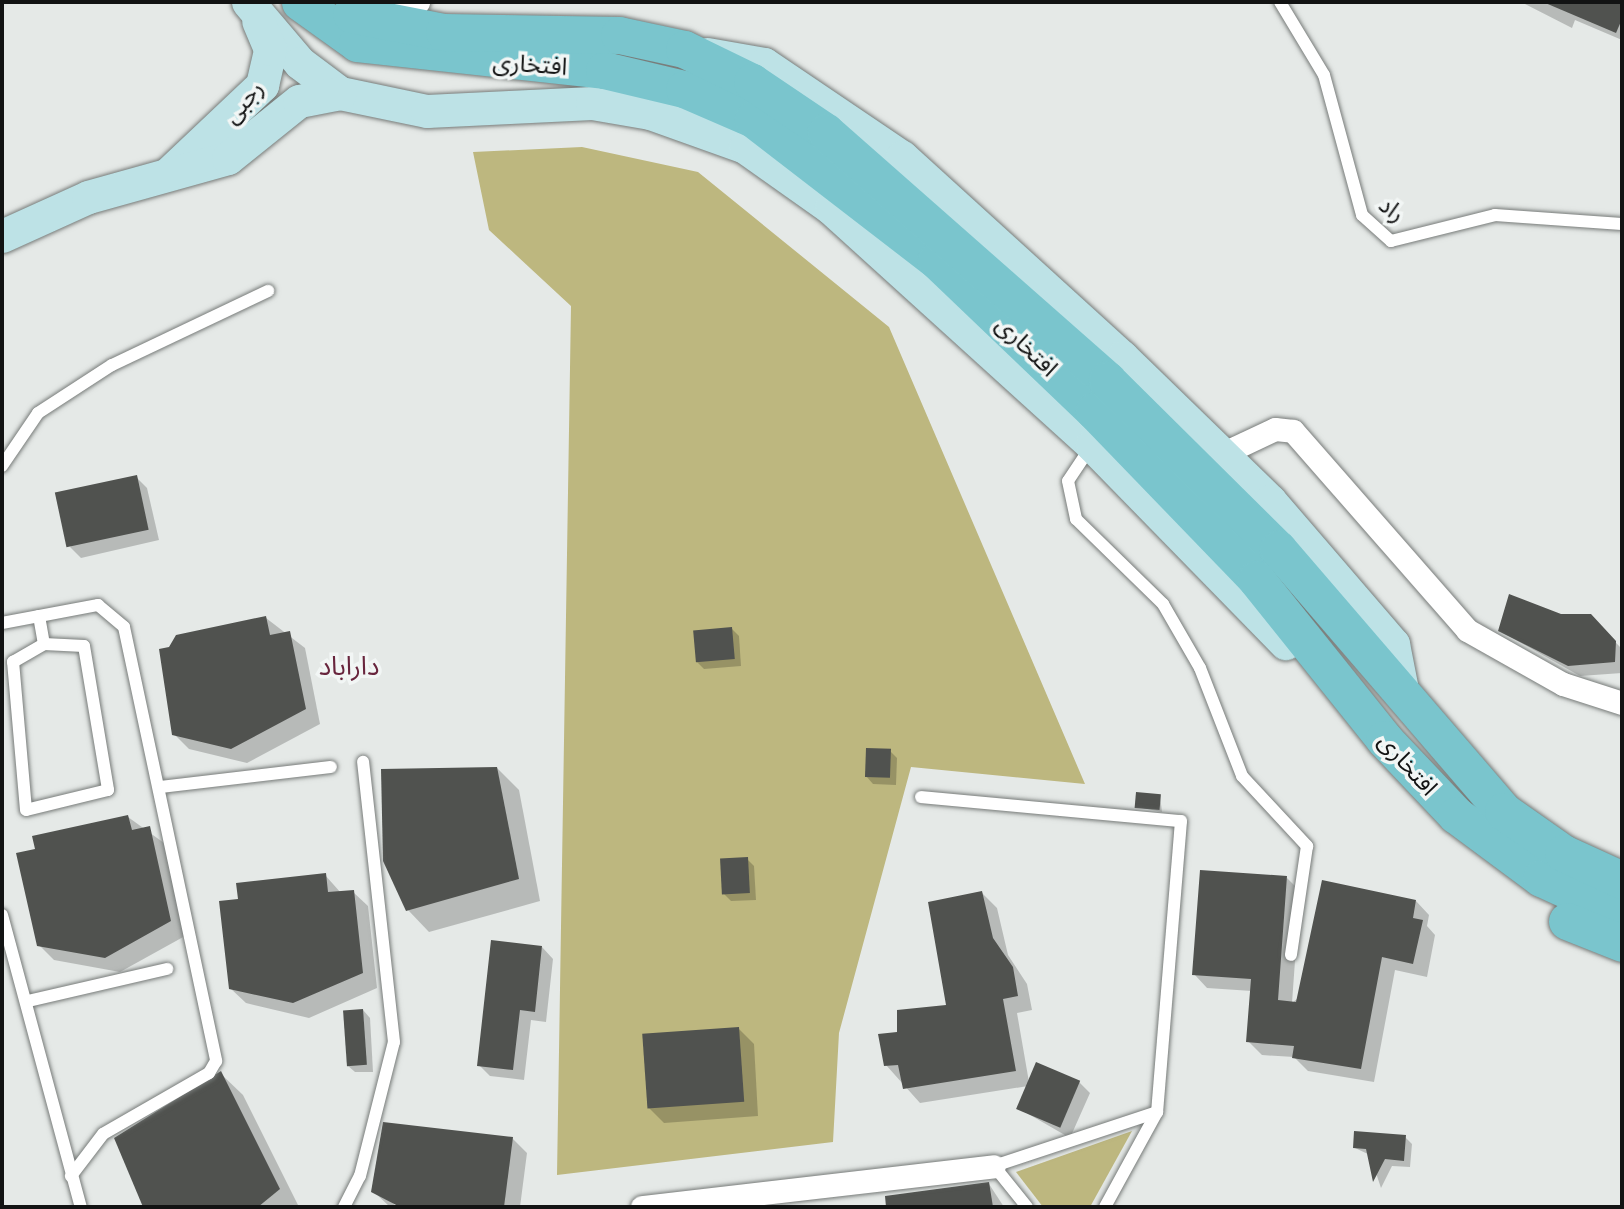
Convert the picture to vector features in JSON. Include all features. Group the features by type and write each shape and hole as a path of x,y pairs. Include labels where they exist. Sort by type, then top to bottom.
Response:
{"main road":[{"name":"افتخاری","path":"300,2 357,43 604,70 684,89 753,119 925,252 1012,330 1256,579 1313,646 1384,739 1421,780 1465,847 1503,884 1572,892 1622,915"},
{"path":"251,5 300,63 340,93 428,111 592,103 650,113 745,147 831,208 1092,445 1255,608 1320,685 1384,739"},
{"name":"رجبی","path":"167,175 262,85 270,49 251,5"},
{"name":"افتخاری","path":"352,12 444,32 619,35 684,50 752,82 826,132 1107,380 1343,622 1572,892"},
{"path":"684,50 764,64 902,157 1224,453 1393,644 1403,695"},
{"name":"رجبی","path":"2,236 88,197 228,158 299,101 340,93"},
{"path":"1313,646 1342,636 1343,622"},
{"name":"افتخاری","path":"1572,892 1622,880"},
{"path":"1572,892 1622,943"}],"street":[{"path":"352,12 418,2"},
{"path":"1224,453 1275,429 1293,431 1467,630 1563,684 1622,703"},
{"path":"642,1207 994,1166"}],"lane":[{"name":"راد","path":"1280,2 1324,75 1362,215 1391,241 1495,215 1622,224"},
{"path":"2,466 38,413 111,365 268,291"},
{"path":"1092,445 1068,481 1076,519 1163,604 1200,668 1242,776 1307,846 1292,954"},
{"path":"2,623 98,605 124,627 160,787 214,1069 103,1134 71,1176"},
{"path":"39,616 44,644"},
{"path":"44,644 84,646 108,790 26,810 13,662 44,644"},
{"path":"344,1207 360,1176 394,1042 363,762"},
{"path":"160,787 331,767"},
{"path":"921,797 1181,821 1157,1112 1105,1207"},
{"path":"2,915 28,1001 71,1176 82,1207"},
{"path":"28,1001 167,969"},
{"path":"1027,1207 994,1166 1157,1112"}],"shaded area":[{"path":"582,147 698,172 889,327 1085,784 911,767 839,1033 833,1142 557,1175 571,306 489,230 473,152"},
{"path":"1132,1131 1090,1207 1043,1207 1016,1172"}],"building":[{"path":"1543,2 1622,2 1622,19 1616,33"},
{"path":"137,475 149,530 66,547 55,492"},
{"path":"1509,594 1561,614 1591,614 1616,641 1615,662 1568,666 1498,631"},
{"path":"266,616 270,635 290,631 306,709 231,749 172,735 159,649 169,647 176,635"},
{"path":"732,627 735,659 696,662 693,630"},
{"path":"866,748 891,749 890,778 865,777"},
{"path":"497,767 519,879 406,911 383,861 381,769"},
{"path":"1136,792 1161,794 1160,810 1135,808"},
{"path":"128,815 132,830 150,826 171,921 105,958 37,946 16,853 35,849 32,836"},
{"path":"748,857 750,893 722,894 720,858"},
{"path":"1200,870 1287,876 1278,1000 1296,1002 1322,880 1416,900 1413,918 1423,920 1413,964 1382,957 1361,1069 1292,1058 1294,1046 1246,1042 1251,979 1192,975"},
{"path":"326,873 328,892 354,890 363,973 293,1003 229,989 219,901 238,899 236,883"},
{"path":"982,891 993,938 1013,967 1018,996 1003,999 1016,1071 903,1089 898,1065 884,1066 878,1034 897,1032 897,1010 946,1005 928,902"},
{"path":"491,940 542,946 535,1012 520,1010 513,1070 477,1066"},
{"path":"363,1009 367,1065 347,1066 343,1010"},
{"path":"739,1027 744,1102 647,1109 642,1034"},
{"path":"1036,1062 1080,1081 1060,1128 1016,1109"},
{"path":"221,1071 280,1189 258,1207 143,1207 114,1138"},
{"path":"383,1122 513,1137 504,1207 400,1207 371,1192"},
{"path":"1354,1131 1406,1135 1404,1161 1385,1159 1373,1182 1366,1149 1353,1148"},
{"path":"989,1182 993,1207 886,1207 885,1196"}],"district":[{"name":"داراباد","path":"349,667"}]}
